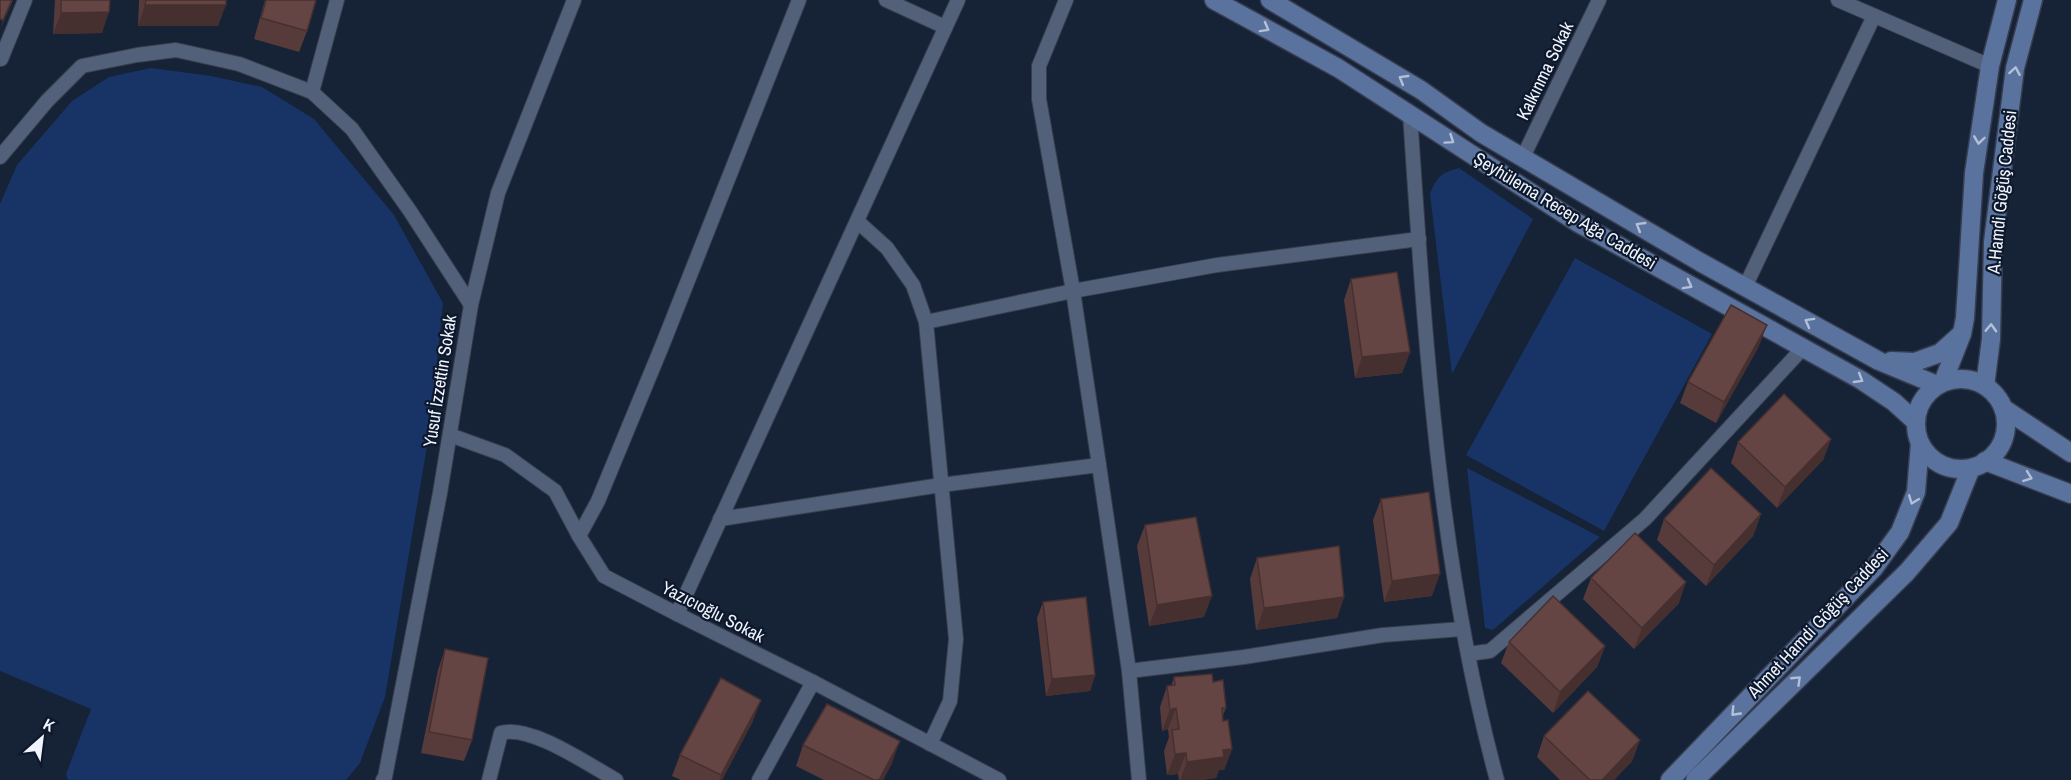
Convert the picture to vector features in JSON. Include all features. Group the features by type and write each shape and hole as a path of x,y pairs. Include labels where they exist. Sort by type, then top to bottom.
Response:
{"street":[{"path":"1,59 25,0"},
{"path":"312,92 337,0"},
{"name":"Yusuf İzzettin Sokak","path":"386,779 450,435 471,305 498,193 574,0"},
{"path":"579,536 598,501 662,346 799,0"},
{"path":"886,0 945,27"},
{"path":"677,614 958,0"},
{"path":"1066,0 1039,66 1039,99 1073,291 1099,465 1128,671 1139,780"},
{"name":"Şeyhülema Recep Ağa Caddesi","path":"1214,0 1338,68 1578,223 1861,380 1894,402 1916,422"},
{"name":"Şeyhülema Recep Ağa Caddesi","path":"1270,0 1420,90 1481,133 1745,286 1879,361 1940,384"},
{"name":"Kalkınma Sokak","path":"1523,157 1599,0"},
{"path":"1838,0 1990,66"},
{"name":"A.Hamdi Göğüş Caddesi","path":"1916,422 1922,401 1940,384 1962,334 1965,318 1974,173 1990,66 2007,0"},
{"name":"A.Hamdi Göğüş Caddesi","path":"1985,386 1991,339 1995,230 2015,68 2033,0"},
{"path":"1745,286 1874,16"},
{"path":"0,157 47,101 82,66 176,50 238,64 312,92 352,129 410,211 471,305"},
{"path":"1410,114 1431,402 1462,629 1497,780"},
{"path":"856,221 887,248 913,285 927,322 956,639 950,701 930,744"},
{"path":"927,322 1073,291 1217,265 1419,239"},
{"path":"1879,361 1915,362 1940,352 1962,334"},
{"path":"1468,654 1490,651 1646,519 1803,348"},
{"path":"1940,384 1965,379 1985,386 1996,396 2003,408 2006,425 2002,442 1998,450 1978,465"},
{"path":"2003,408 2071,453"},
{"path":"1916,422 1920,443 1929,455 1941,464 1956,468 1978,465 2071,494"},
{"name":"Yazıcıoğlu Sokak","path":"450,435 505,455 555,491 604,576 999,780"},
{"name":"Ahmet Hamdi Göğüş Caddesi","path":"1670,780 1874,568 1900,532 1916,492 1920,443"},
{"path":"720,519 941,485 1099,465"},
{"name":"Ahmet Hamdi Göğüş Caddesi","path":"1695,780 1907,572 1949,523 1978,465"},
{"path":"1128,671 1244,657 1383,635 1462,629"},
{"path":"759,780 813,682"},
{"path":"489,780 501,733 509,730 536,736 616,780"}],"shaded area":[{"path":"151,68 211,76 262,87 314,119 394,215 443,303 431,422 385,697 360,763 346,780 68,780 66,774 91,709 0,671 0,204 17,165 72,101 109,77"},
{"path":"1459,168 1533,219 1452,374 1430,194 1440,176"},
{"path":"1575,258 1712,334 1604,531 1466,455"},
{"path":"1467,468 1600,537 1493,630 1485,628"}],"building":[{"path":"0,0 12,0 3,20 0,19"},
{"path":"61,0 110,0 109,12 61,13"},
{"path":"146,0 226,0 226,5 145,5"},
{"path":"266,0 316,0 307,31 261,18"},
{"path":"1397,272 1410,352 1362,357 1351,279"},
{"path":"1731,305 1767,325 1724,402 1688,382"},
{"path":"1784,394 1831,439 1785,487 1738,442"},
{"path":"1711,468 1761,514 1714,565 1664,519"},
{"path":"1429,492 1440,574 1392,581 1381,499"},
{"path":"1196,517 1212,596 1157,605 1145,525"},
{"path":"1635,533 1686,582 1642,628 1591,578"},
{"path":"1339,546 1344,597 1264,608 1257,558"},
{"path":"1553,596 1605,646 1560,692 1509,642"},
{"path":"1086,597 1095,675 1052,679 1043,602"},
{"path":"445,649 488,658 472,740 429,732"},
{"path":"1212,674 1213,682 1223,680 1226,708 1222,708 1223,721 1228,720 1232,749 1223,750 1224,757 1187,762 1186,753 1175,754 1172,730 1179,729 1176,708 1170,710 1167,686 1175,685 1174,677"},
{"path":"721,678 761,700 721,775 680,755"},
{"path":"1588,691 1640,740 1602,780 1590,780 1544,736"},
{"path":"827,704 900,741 879,780 874,780 803,745"}]}
